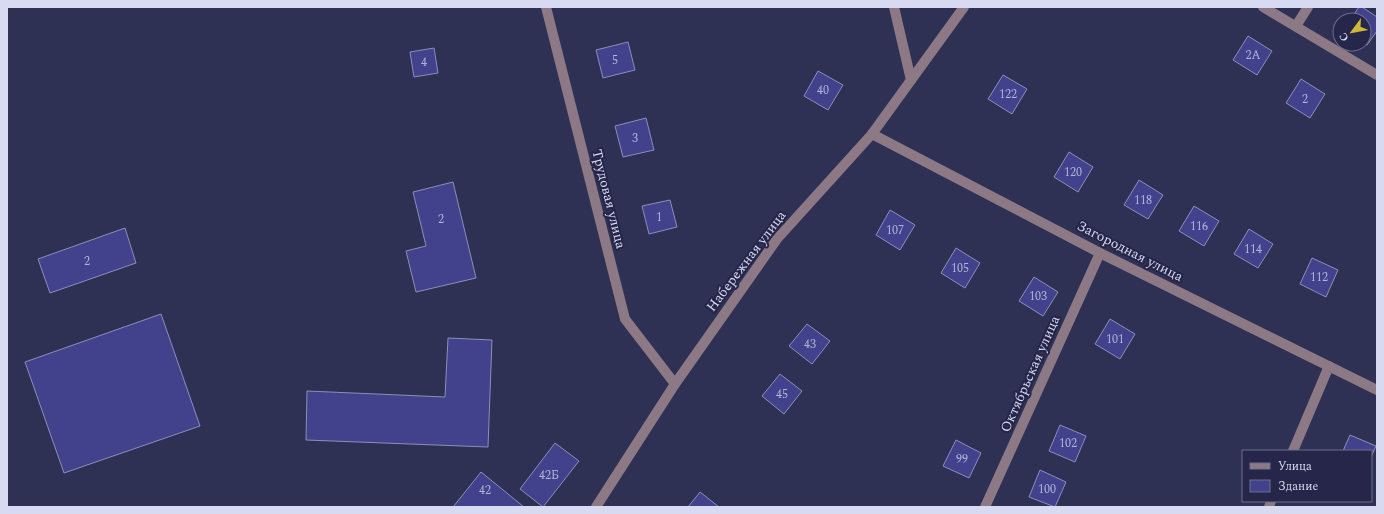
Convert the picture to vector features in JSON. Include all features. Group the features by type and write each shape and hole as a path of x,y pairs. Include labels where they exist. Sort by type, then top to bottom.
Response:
{"street":[{"name":"Трудовая улица","path":"546,7 625,319 675,384"},
{"path":"894,7 911,80"},
{"name":"Набережная улица","path":"596,507 675,384 777,239 872,134 964,7"},
{"path":"1263,7 1377,75"},
{"path":"1296,26 1308,7"},
{"name":"Загородная улица","path":"872,134 1100,253 1377,390"},
{"name":"Октябрьская улица","path":"985,507 1100,253"},
{"path":"1292,450 1329,366"}],"building":[{"path":"1359,7 1362,7 1370,12 1356,12"},
{"path":"1372,14 1377,17 1377,31 1372,38"},
{"path":"1248,36 1272,51 1257,75 1233,60"},
{"path":"628,42 635,70 603,78 596,50"},
{"path":"434,48 438,73 414,77 410,52"},
{"path":"818,71 843,85 828,110 804,96"},
{"path":"1003,75 1027,89 1012,114 988,99"},
{"path":"1301,79 1325,94 1310,118 1286,103"},
{"path":"646,118 654,150 623,157 615,126"},
{"path":"1069,152 1093,167 1078,192 1054,177"},
{"path":"1139,180 1163,195 1148,219 1124,205"},
{"path":"453,182 476,278 416,292 406,251 426,246 413,192"},
{"path":"670,200 677,227 649,234 642,206"},
{"path":"1194,206 1219,221 1204,246 1179,231"},
{"path":"890,210 915,225 900,250 876,235"},
{"path":"125,228 136,263 50,293 38,259"},
{"path":"1249,229 1273,244 1258,268 1234,254"},
{"path":"956,248 980,263 965,288 941,273"},
{"path":"1312,258 1338,270 1326,297 1300,284"},
{"path":"1034,277 1058,292 1043,316 1019,301"},
{"path":"161,314 200,426 64,473 25,362"},
{"path":"1110,319 1135,334 1120,359 1095,344"},
{"path":"807,324 830,341 812,364 789,346"},
{"path":"448,338 492,340 488,447 306,440 307,391 445,397"},
{"path":"780,374 802,391 784,414 762,396"},
{"path":"1060,425 1086,436 1075,462 1049,451"},
{"path":"1350,435 1376,446 1372,455 1372,450 1343,450"},
{"path":"956,440 981,453 969,478 943,466"},
{"path":"555,443 579,461 543,507 520,489"},
{"path":"1040,470 1066,482 1055,507 1029,497"},
{"path":"481,472 524,507 453,507"},
{"path":"700,492 719,507 688,507"}]}
